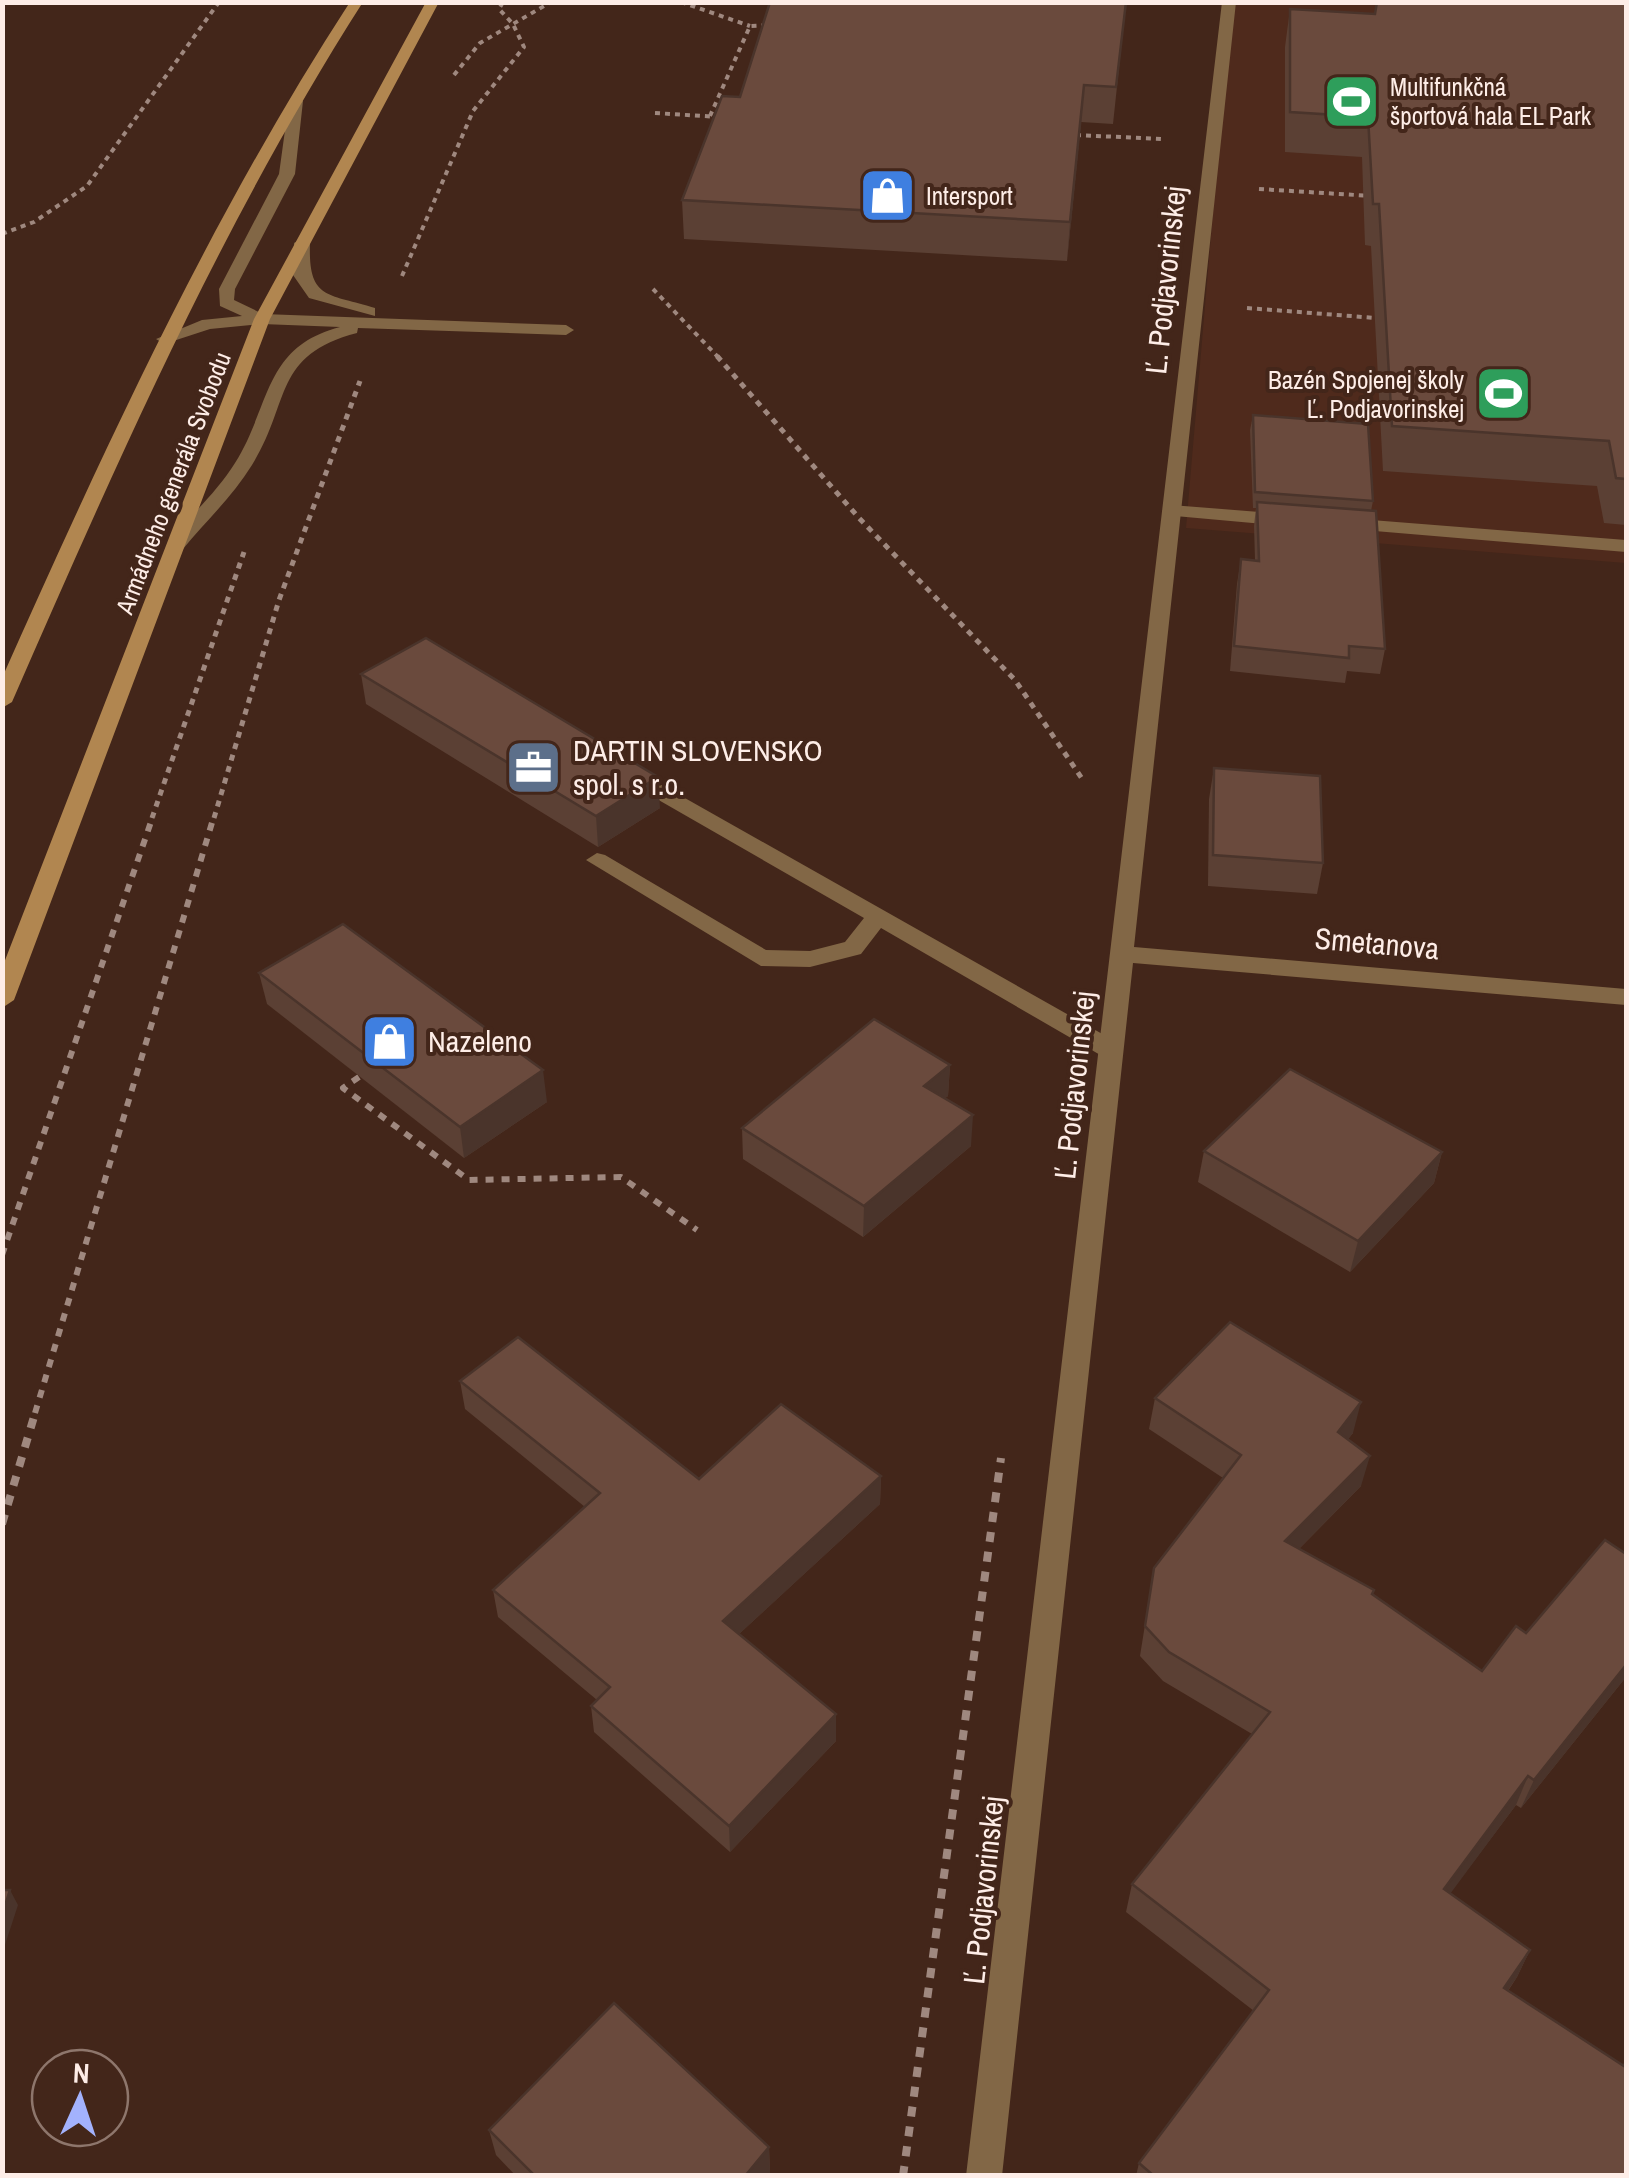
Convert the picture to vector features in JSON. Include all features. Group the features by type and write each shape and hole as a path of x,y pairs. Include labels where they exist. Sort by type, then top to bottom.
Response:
{"street":[{"name":"Armádneho generála Svobodu","path":"2,702 164,339 296,101 358,2"},
{"name":"Armádneho generála Svobodu","path":"2,1000 262,319 397,63 434,2"},
{"name":"Ľ. Podjavorinskej","path":"984,2176 1229,2"},
{"path":"262,319 226,302 227,290 287,174 296,101"},
{"path":"302,244 301,275 315,296 383,319"},
{"path":"164,339 208,324 262,319 383,319 443,326 566,330"},
{"path":"176,545 249,456 285,365 299,349 343,330 383,319"},
{"path":"1172,511 1626,546"},
{"path":"606,760 1111,1050"},
{"path":"597,860 761,958 810,959 853,948 878,917"},
{"name":"Smetanova","path":"1121,954 1626,997"}],"path":[{"path":"2,234 34,222 87,186 219,2"},
{"path":"2,1524 279,600 383,319 473,111 524,47 513,24 499,9 503,2"},
{"path":"449,82 480,43 551,2"},
{"path":"681,2 750,26 781,24"},
{"path":"710,116 750,26"},
{"path":"655,113 730,117"},
{"path":"1058,134 1213,142"},
{"path":"1208,186 1380,196"},
{"path":"653,289 740,380 859,518 1015,680 1133,852"},
{"path":"1195,304 1376,318"},
{"path":"2,1255 246,548"},
{"path":"360,1077 343,1088 469,1180 620,1177 697,1230"}],"shaded area":[{"path":"1231,3 1626,3 1626,563 1186,528"}],"building":[{"path":"770,2 1126,2 1116,87 1084,85 1070,222 682,200 722,96 740,97"},
{"path":"1377,2 1626,2 1626,479 1616,478 1609,441 1392,426 1379,204 1373,204 1368,117 1290,112 1290,9 1375,14"},
{"path":"1253,415 1368,424 1373,501 1255,492"},
{"path":"1257,502 1376,511 1385,649 1349,646 1349,658 1234,646 1241,559 1259,561"},
{"path":"426,638 658,777 596,816 361,674"},
{"path":"1214,768 1320,776 1323,863 1213,855"},
{"name":"Nazeleno","path":"343,924 543,1070 460,1127 259,973"},
{"path":"874,1019 950,1065 924,1086 973,1115 864,1206 742,1128"},
{"path":"1290,1069 1442,1152 1358,1241 1204,1151"},
{"path":"1230,1322 1361,1402 1338,1432 1370,1456 1285,1541 1374,1590 1372,1594 1482,1671 1516,1626 1526,1633 1605,1540 1626,1554 1626,1665 1534,1780 1528,1776 1444,1889 1530,1950 1504,1988 1624,2066 1626,2061 1626,2176 1154,2176 1139,2163 1269,1990 1132,1884 1270,1712 1169,1652 1145,1626 1154,1568 1241,1455 1155,1398"},
{"path":"518,1337 699,1479 781,1404 881,1476 723,1621 836,1714 729,1826 591,1706 610,1687 493,1590 600,1493 460,1381"},
{"path":"2,1890 10,1890 2,1915"},
{"path":"614,2003 769,2147 745,2176 535,2176 489,2130"}],"place":[{"name":"Multifunkčná športová hala EL Park","path":"1351,101"},
{"name":"Intersport","path":"887,196"},
{"name":"Bazén Spojenej školy Ľ. Podjavorinskej","path":"1503,394"},
{"name":"DARTIN SLOVENSKO spol. s r.o.","path":"534,767"},
{"name":"Nazeleno","path":"389,1041"}]}
